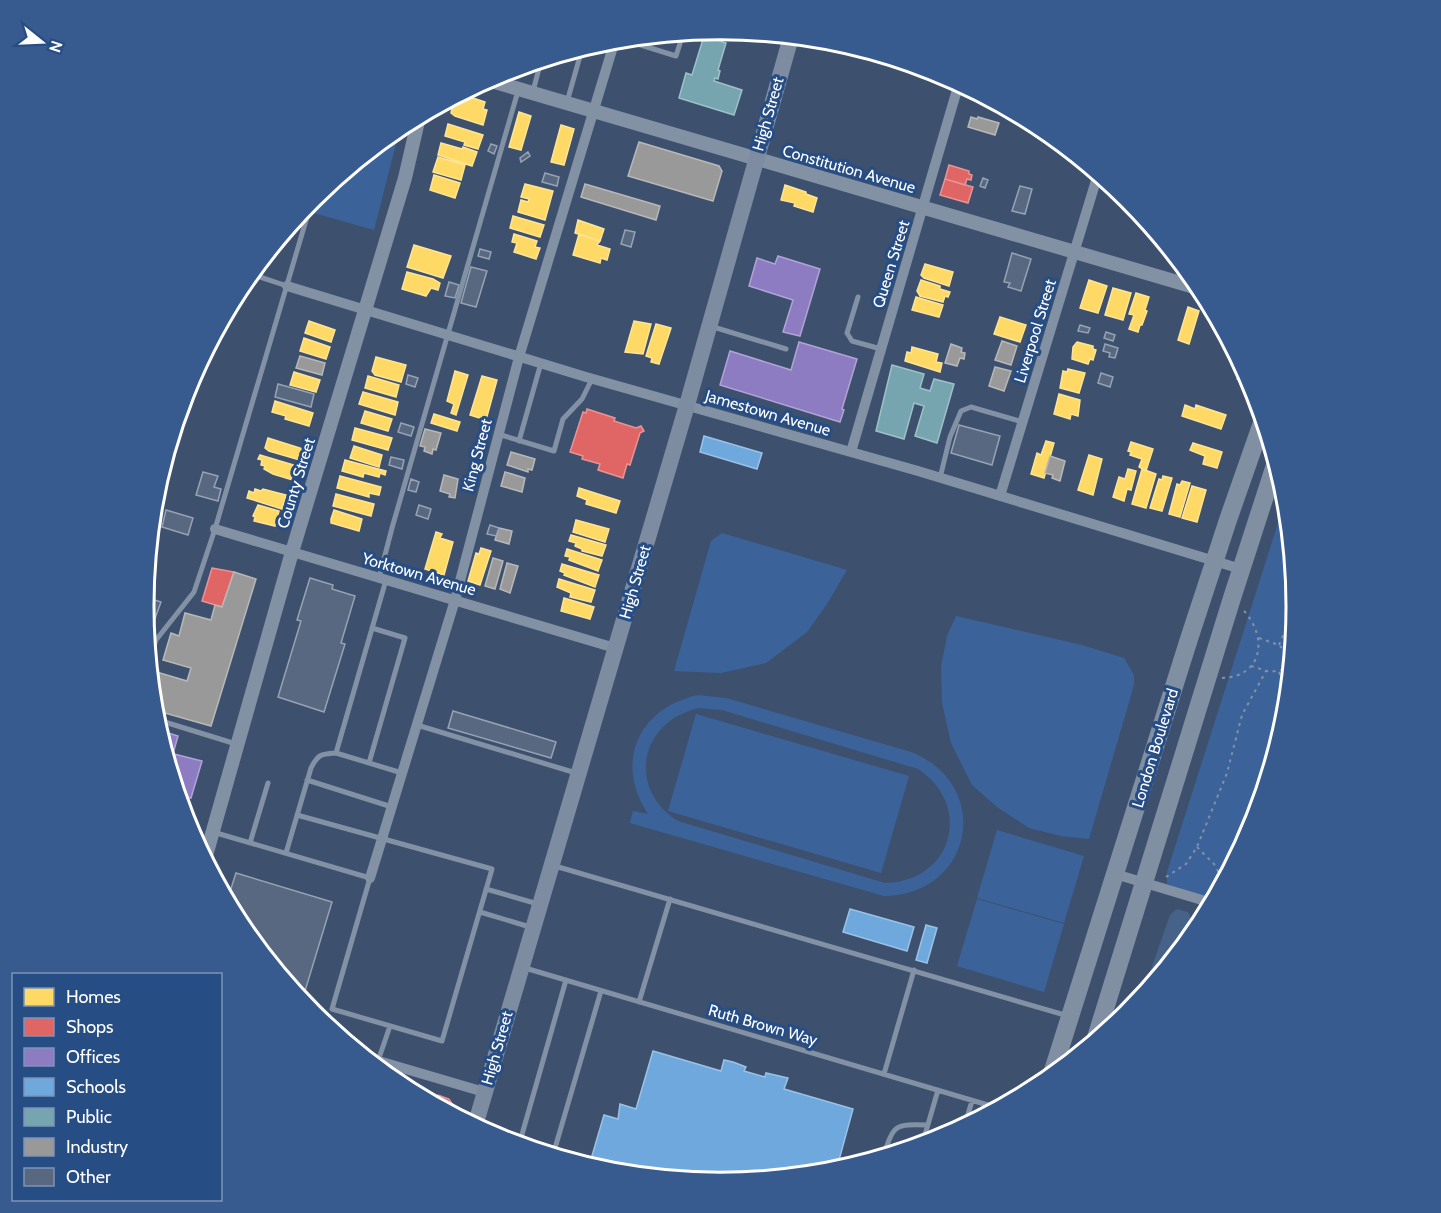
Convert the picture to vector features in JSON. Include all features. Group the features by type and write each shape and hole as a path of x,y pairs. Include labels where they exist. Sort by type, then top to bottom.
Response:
{"main road":[{"name":"High Street","path":"477,1117 687,405 789,45"},
{"name":"London Boulevard","path":"1057,1062 1214,561 1258,433"},
{"name":"London Boulevard","path":"1100,1027 1271,477"}],"street":[{"name":"King Street","path":"370,878 455,600 519,357 612,51"},
{"name":"Constitution Avenue","path":"503,84 1074,252 1180,276"},
{"name":"Queen Street","path":"851,452 956,92"},
{"name":"County Street","path":"209,847 292,552 405,178 416,130"},
{"name":"Liverpool Street","path":"1000,496 1095,182"},
{"name":"Jamestown Avenue","path":"286,286 592,379 940,478 1242,569"},
{"name":"Yorktown Avenue","path":"214,529 615,648"},
{"path":"1115,874 1204,901"},
{"path":"387,1064 484,1092"}],"lane":[{"path":"643,46 676,56 680,42"},
{"path":"567,103 579,59"},
{"path":"532,93 539,71"},
{"path":"336,753 372,628 382,579 447,335 518,89"},
{"path":"156,641 194,592 305,222"},
{"path":"260,277 286,286"},
{"path":"858,297 847,333 852,341 881,349"},
{"path":"709,325 786,349"},
{"path":"519,441 541,363"},
{"path":"498,435 554,451 563,419 582,399 592,379"},
{"path":"940,478 950,437 961,411 971,407 1023,422"},
{"path":"369,763 405,638 372,628"},
{"path":"166,722 238,744"},
{"path":"417,725 578,773"},
{"path":"286,853 315,759 322,754 336,753 402,773"},
{"path":"308,780 392,807"},
{"path":"250,843 268,783"},
{"path":"213,832 370,878 332,1009 442,1041 492,869 297,815"},
{"path":"551,865 1071,1017"},
{"path":"486,889 539,904"},
{"path":"639,1002 670,899"},
{"path":"480,912 532,928"},
{"name":"Ruth Brown Way","path":"521,967 988,1105"},
{"path":"884,1074 914,970"},
{"path":"522,1136 566,980"},
{"path":"555,1147 601,991"},
{"path":"379,1058 390,1026"},
{"path":"926,1133 938,1090"},
{"path":"968,1116 972,1101"},
{"path":"887,1147 890,1134 895,1128 905,1124 928,1125"}],"path":[{"path":"1208,678 1239,676 1251,666 1258,653 1259,638 1250,618 1232,598"},
{"path":"1279,645 1285,630"},
{"path":"1259,638 1279,645 1285,650"},
{"path":"1251,666 1266,671 1283,670"},
{"path":"1146,884 1168,877 1177,871 1197,847 1227,773 1242,715 1266,671"},
{"path":"1278,671 1282,680"},
{"path":"1197,847 1214,864 1219,874"}],"shaded area":[{"path":"396,144 374,230 314,213 347,181"},
{"path":"1280,518 1286,606 1282,680 1276,717 1256,788 1228,857 1206,898 1167,884 1167,872"},
{"path":"722,533 847,570 807,632 766,663 721,673 674,671 711,541"},
{"path":"956,616 1082,645 1124,658 1134,675 1134,685 1089,839 1061,836 1029,828 997,807 972,785 951,743 942,703 941,667 947,636"},
{"path":"698,695 726,698 911,752 937,768 954,788 962,812 962,836 954,859 937,878 914,891 884,896 630,823 633,811 648,814 638,795 633,776 633,757 638,740 647,725 660,712 677,702","holes":["699,708 722,710 918,769 935,784 946,802 950,821 948,840 940,856 926,870 908,879 885,883 678,821 662,807 651,791 646,774 647,757 653,741 664,726 679,715"]},
{"path":"696,714 909,776 881,873 668,811"},
{"path":"997,830 1084,856 1064,923 977,898"},
{"path":"977,899 1064,924 1044,992 957,966"},
{"path":"1177,909 1188,912 1191,918 1170,951 1148,977 1170,915"}],"building: Homes":[{"path":"473,98 485,102 483,109 487,110 483,125 451,113 452,109"},
{"path":"519,112 531,116 521,150 509,147"},
{"path":"448,124 483,135 478,149 445,136"},
{"path":"561,125 574,129 564,165 551,162"},
{"path":"441,143 477,152 472,166 438,155"},
{"path":"438,157 465,165 461,180 433,172"},
{"path":"434,175 460,183 455,198 430,190"},
{"path":"525,184 553,191 545,220 518,212 521,200 528,202 529,199 521,197"},
{"path":"785,185 817,198 813,212 794,206 795,203 781,200"},
{"path":"513,216 544,225 540,237 510,228"},
{"path":"578,220 604,229 600,241 575,233"},
{"path":"514,234 537,241 535,247 540,248 536,259 514,252 517,243 512,242"},
{"path":"579,234 600,241 597,245 610,249 607,260 601,258 600,263 573,255"},
{"path":"414,245 451,256 443,278 407,267"},
{"path":"925,264 953,272 949,286 924,278 921,275"},
{"path":"407,272 440,283 438,290 431,288 426,296 402,289"},
{"path":"921,280 950,292 948,297 945,296 943,302 920,296 917,291"},
{"path":"1089,280 1107,286 1098,313 1080,308"},
{"path":"1113,288 1131,293 1123,320 1105,315"},
{"path":"1136,293 1149,297 1145,310 1147,311 1138,332 1129,329 1134,315 1129,314"},
{"path":"916,297 943,305 939,317 912,310"},
{"path":"1188,307 1199,311 1189,344 1178,340"},
{"path":"1000,317 1026,325 1020,342 994,334"},
{"path":"309,321 335,330 331,342 305,333"},
{"path":"634,321 651,324 643,354 625,352"},
{"path":"656,324 671,328 659,364 651,362 652,358 646,356"},
{"path":"304,338 330,347 326,359 300,351"},
{"path":"1077,342 1093,346 1096,350 1093,360 1090,359 1088,364 1072,359 1073,347"},
{"path":"912,347 938,354 936,362 942,363 940,372 905,361 907,352 911,353"},
{"path":"376,357 406,365 401,382 375,375 372,371"},
{"path":"1068,369 1085,373 1079,393 1060,388 1063,371 1067,372"},
{"path":"455,371 468,375 456,415 451,413 454,404 447,401"},
{"path":"294,372 320,380 316,392 290,385"},
{"path":"368,376 399,385 396,397 365,388"},
{"path":"482,376 497,380 486,420 470,415"},
{"path":"363,392 398,402 395,415 359,404"},
{"path":"1059,394 1080,400 1078,416 1071,414 1070,419 1054,414"},
{"path":"275,401 313,413 309,426 285,419 286,416 272,412"},
{"path":"1185,405 1195,409 1196,405 1226,415 1221,429 1182,416"},
{"path":"365,411 392,419 388,431 361,423"},
{"path":"434,414 460,422 457,431 431,423"},
{"path":"355,428 392,438 388,450 352,440"},
{"path":"268,438 303,449 300,460 269,451 265,448"},
{"path":"1046,441 1054,443 1044,478 1031,474 1037,453 1041,455"},
{"path":"1131,442 1153,449 1146,471 1139,467 1142,459 1130,455 1131,452 1128,451"},
{"path":"1193,443 1222,452 1217,468 1203,464 1205,456 1190,450"},
{"path":"354,446 382,455 379,467 350,458"},
{"path":"260,455 297,466 293,480 264,469 265,466 261,465 262,460 258,459"},
{"path":"1089,455 1102,459 1093,495 1078,490"},
{"path":"345,460 386,471 385,475 380,473 379,477 364,473 363,477 342,471"},
{"path":"1128,469 1136,471 1131,490 1127,489 1124,501 1113,497 1119,477 1125,479"},
{"path":"1142,469 1156,474 1146,508 1132,504"},
{"path":"340,476 381,487 379,495 369,493 369,497 337,488"},
{"path":"1163,476 1172,478 1162,511 1150,508 1159,479 1162,480"},
{"path":"1182,481 1190,483 1180,517 1169,514 1177,484 1180,485"},
{"path":"1192,486 1206,490 1197,522 1182,518"},
{"path":"579,488 620,501 616,513 586,504 587,500 577,496"},
{"path":"255,489 286,495 282,509 247,498 249,491 254,493"},
{"path":"336,494 374,504 371,516 333,506"},
{"path":"258,505 279,511 275,526 254,521 253,516"},
{"path":"334,510 362,519 359,531 331,523"},
{"path":"576,520 609,529 605,542 573,532"},
{"path":"436,532 442,534 440,538 453,542 444,575 425,569"},
{"path":"571,535 606,545 602,556 582,551 575,546 576,543 569,541"},
{"path":"481,548 491,551 480,585 468,581 476,553 479,554"},
{"path":"567,549 602,560 598,571 569,560 570,557 565,556"},
{"path":"562,564 599,575 595,587 564,575 565,573 560,571"},
{"path":"559,579 595,590 591,602 570,597 571,593 557,587"},
{"path":"564,598 594,607 590,619 561,611"}],"building: Shops":[{"path":"949,165 969,171 972,175 971,180 967,179 965,185 945,179"},
{"path":"945,179 973,187 968,203 940,195"},
{"path":"587,409 636,428 641,426 644,431 640,433 630,465 627,464 623,478 598,470 600,464 582,459 583,456 570,452 583,412 586,413"},
{"path":"212,568 234,572 222,607 202,601"},
{"path":"436,1096 449,1099 452,1105"}],"building: Offices":[{"path":"778,256 820,269 800,336 783,332 793,300 749,286 757,258 775,264"},
{"path":"799,342 857,359 840,422 720,385 730,351 791,370"},
{"path":"169,733 178,736 174,752"},
{"path":"174,754 202,761 191,798 188,797"}],"building: Schools":[{"path":"704,436 762,453 757,469 700,452"},
{"path":"850,909 914,927 907,951 843,932"},
{"path":"926,925 937,928 927,963 916,960"},
{"path":"653,1051 721,1071 724,1060 733,1062 746,1067 744,1071 765,1077 766,1073 788,1078 784,1089 853,1109 839,1160 831,1162 794,1168 720,1172 647,1168 592,1157 604,1115 618,1119 620,1104 636,1109"}],"building: Public":[{"path":"717,40 726,43 718,70 720,71 718,79 715,78 714,81 742,90 734,115 679,98 686,73 692,75 702,41"},
{"path":"892,365 924,374 920,388 930,391 934,379 954,384 937,443 915,436 924,406 914,403 904,439 876,431"}],"building: Industry":[{"path":"971,117 999,123 995,135 968,127"},
{"path":"639,142 719,166 722,171 713,201 628,176"},
{"path":"585,184 660,206 656,220 581,197"},
{"path":"1002,341 1017,346 1011,365 995,360"},
{"path":"951,344 962,348 961,352 965,353 964,359 960,358 957,366 945,363"},
{"path":"300,356 325,363 322,375 296,368"},
{"path":"995,367 1011,371 1004,391 989,386"},
{"path":"425,429 441,433 436,450 433,449 432,454 424,451 425,447 420,446"},
{"path":"511,452 535,459 532,470 528,469 528,472 507,465"},
{"path":"1050,456 1065,461 1060,481 1052,478 1053,475 1045,473"},
{"path":"505,472 525,478 522,492 501,486"},
{"path":"444,475 458,479 455,498 440,491"},
{"path":"499,528 512,531 509,544 495,540"},
{"path":"493,558 503,561 495,589 485,586"},
{"path":"507,563 518,566 510,593 500,589"},
{"path":"234,572 256,579 211,726 164,713 158,672 187,681 191,668 163,660 171,633 179,636 185,613 211,620 215,605 222,607"}],"building: Other":[{"path":"491,144 497,146 494,154 488,151"},
{"path":"528,152 530,156 521,162 520,158"},
{"path":"545,173 559,177 557,186 542,182"},
{"path":"983,178 988,180 985,188 980,186"},
{"path":"1020,186 1032,189 1025,214 1012,211"},
{"path":"625,230 635,232 631,247 621,244"},
{"path":"480,249 491,252 489,259 478,256"},
{"path":"1012,253 1031,259 1021,291 1008,287 1010,283 1004,282"},
{"path":"471,267 487,271 476,307 461,303"},
{"path":"449,282 459,285 455,298 445,296"},
{"path":"1080,325 1090,328 1088,333 1078,331"},
{"path":"1106,332 1115,335 1113,341 1104,338"},
{"path":"1105,344 1118,348 1115,358 1109,357 1110,353 1103,351"},
{"path":"1101,373 1113,377 1110,387 1098,383"},
{"path":"408,375 418,378 415,387 406,384"},
{"path":"278,384 314,394 311,407 275,397"},
{"path":"401,423 414,427 411,436 398,432"},
{"path":"959,425 1000,436 992,465 951,453"},
{"path":"391,457 404,460 402,469 389,465"},
{"path":"203,472 218,476 214,487 221,489 218,501 196,495"},
{"path":"411,479 419,482 416,492 408,490"},
{"path":"419,505 431,509 428,519 416,515"},
{"path":"166,510 193,518 188,535 162,527"},
{"path":"490,525 499,528 496,536 487,534"},
{"path":"310,578 333,585 332,589 355,596 341,643 345,644 324,712 278,697 301,621 297,620"},
{"path":"154,600 161,602 155,619"},
{"path":"453,711 556,742 551,758 448,728"},
{"path":"236,873 332,902 305,991 271,951 231,890"}]}
